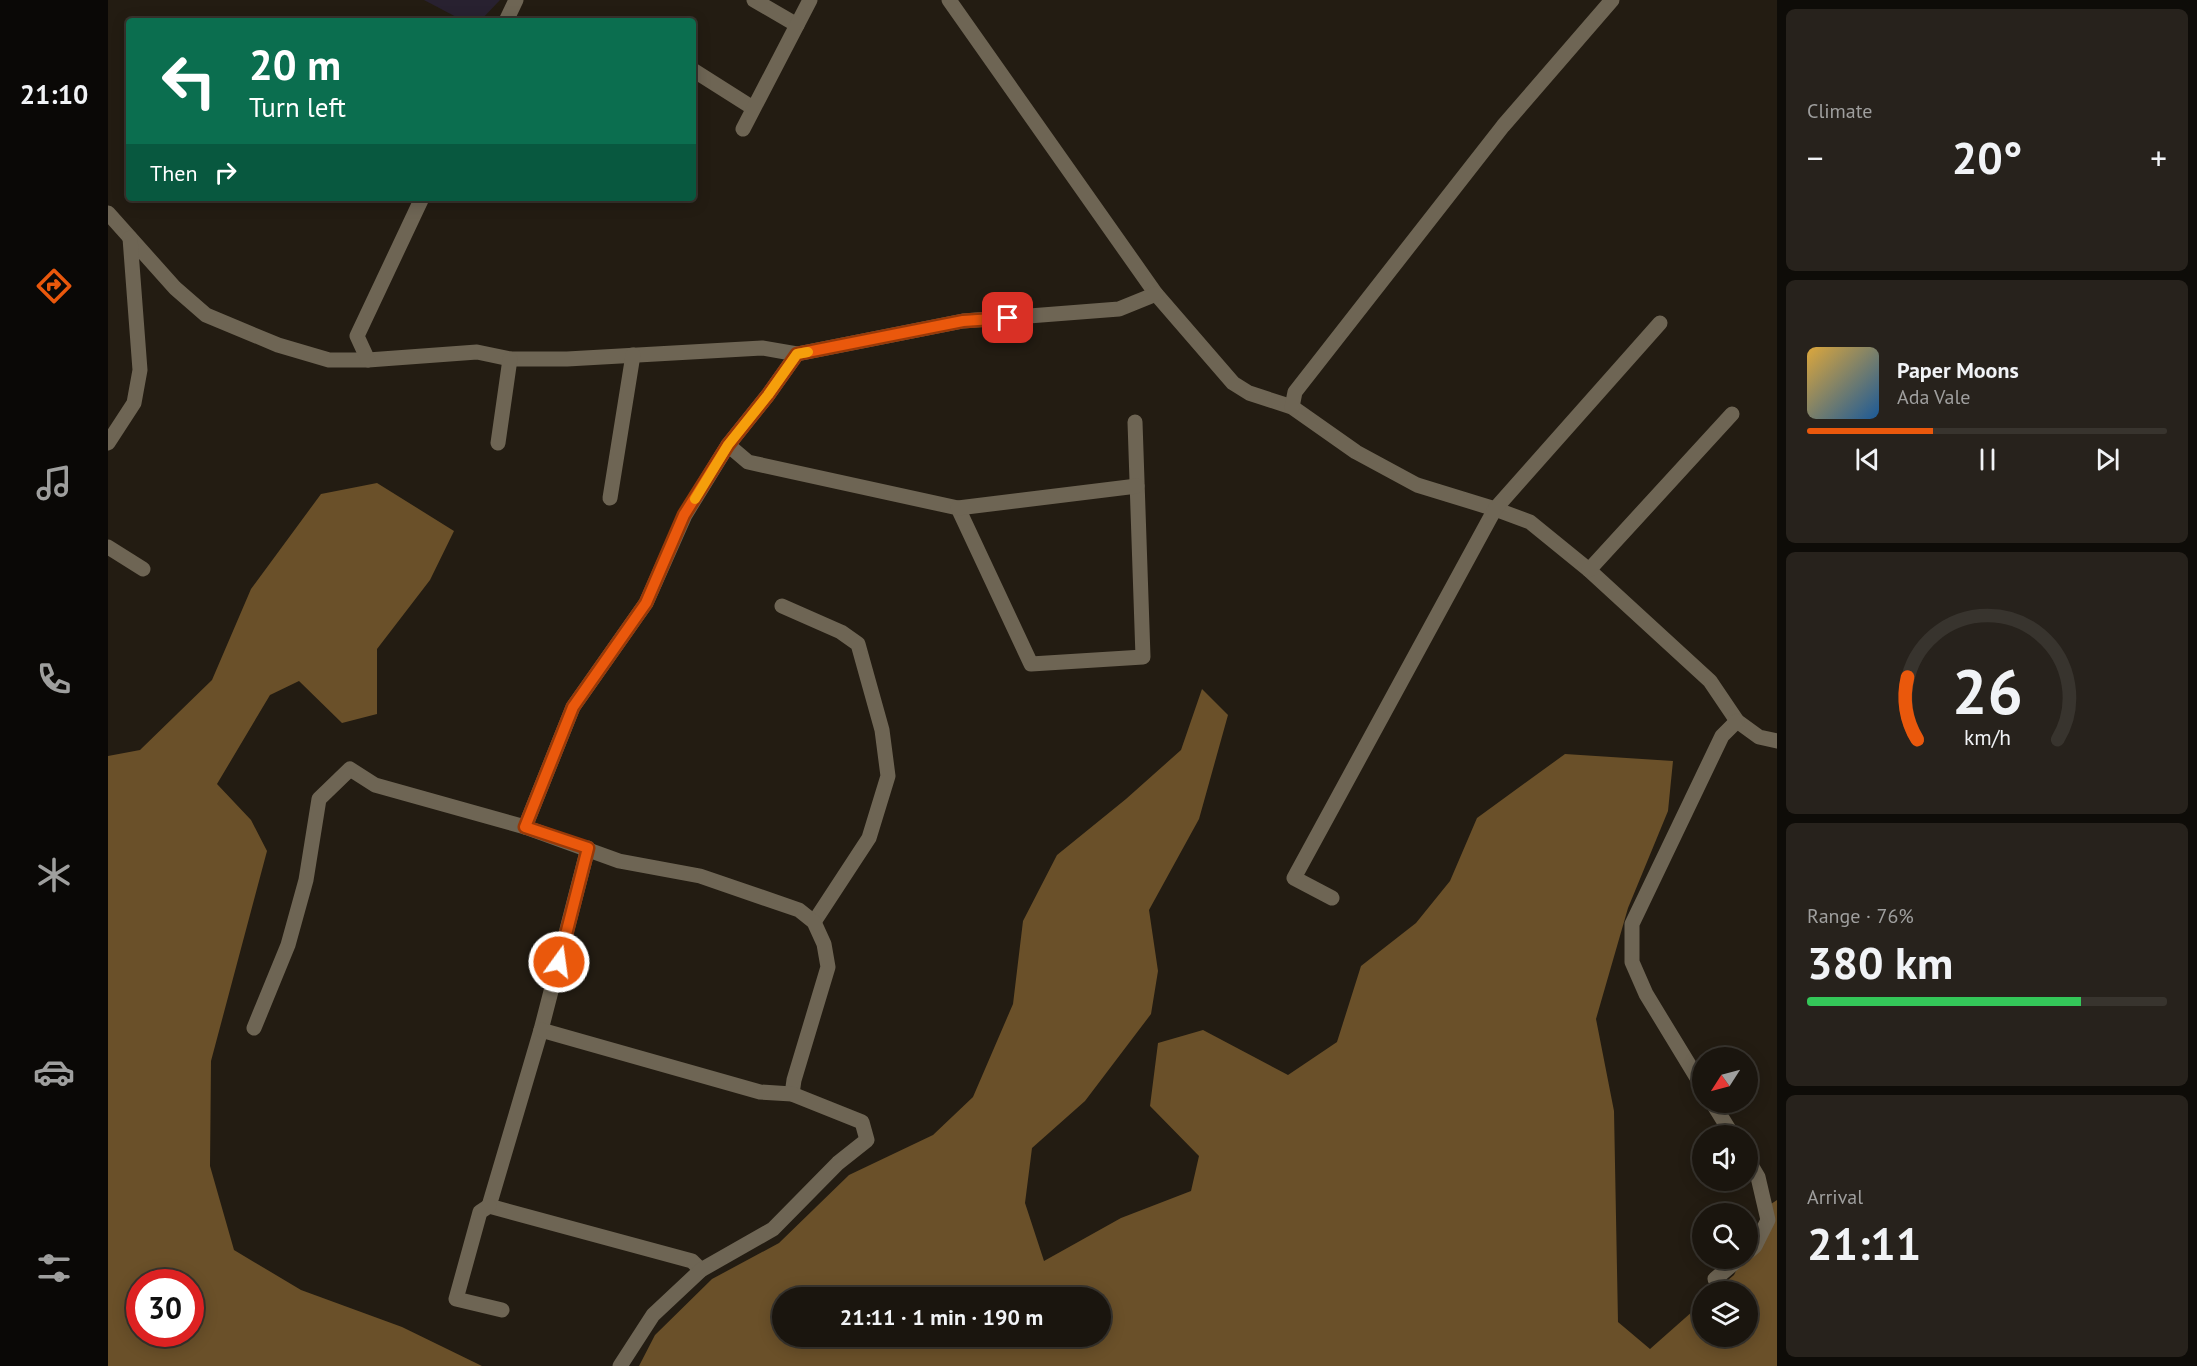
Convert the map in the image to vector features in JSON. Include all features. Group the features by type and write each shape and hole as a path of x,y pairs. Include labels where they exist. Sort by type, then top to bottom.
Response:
{"street":[{"path":"507,18 516,0"},
{"path":"754,0 796,25"},
{"path":"742,129 810,0"},
{"path":"949,0 1156,294 1233,382 1249,393 1292,407 1356,452 1417,485 1530,522 1589,570 1710,681 1737,722 1759,737 1777,741"},
{"path":"1292,407 1295,392 1503,126 1612,0"},
{"path":"696,72 753,108"},
{"path":"368,360 357,336 421,201"},
{"path":"108,213 175,288 206,315 278,345 329,360 368,360 477,352 510,359 567,359 762,348 797,354 963,321 1119,309 1156,294"},
{"path":"108,443 134,403 140,370 130,238"},
{"path":"1332,898 1294,878 1496,509 1660,323"},
{"path":"525,827 573,707 646,603 684,515 728,445 797,354"},
{"path":"610,498 633,355"},
{"path":"498,443 510,359"},
{"path":"1589,570 1732,414"},
{"path":"958,508 1031,664 1143,657 1135,422"},
{"path":"728,445 748,462 958,508 1137,486"},
{"path":"108,547 143,569"},
{"path":"782,606 841,632 858,644 882,730 888,776 869,838 814,922"},
{"path":"1692,1070 1646,994 1632,962 1632,924 1722,736 1737,722"},
{"path":"254,1028 288,945 303,891 319,799 350,768 375,784 525,827 619,861 700,876 799,910 814,922 824,944 828,967 794,1080 792,1094"},
{"path":"502,1310 456,1299 480,1212 489,1206 541,1030 588,848"},
{"path":"541,1030 760,1092 792,1094 862,1122 867,1140 838,1163 773,1229 701,1270 653,1315 620,1366"},
{"path":"1758,1177 1768,1220 1758,1240"},
{"path":"489,1206 692,1261 701,1270"},
{"path":"1715,1278 1726,1269"}],"shaded area":[{"path":"424,0 500,0 483,18 458,18"},
{"path":"377,483 454,531 430,580 377,649 377,714 342,723 299,681 270,695 217,784 251,820 267,851 211,1061 210,1166 234,1250 301,1290 402,1327 482,1366 108,1366 108,756 140,750 212,680 251,589 321,494"},
{"path":"1202,689 1228,715 1199,819 1149,910 1158,971 1151,1014 1085,1101 1032,1148 1025,1203 1044,1261 1121,1218 1191,1191 1199,1156 1150,1106 1158,1043 1203,1030 1288,1075 1337,1042 1361,966 1416,923 1450,881 1477,818 1565,754 1673,761 1668,811 1628,908 1596,1019 1614,1111 1618,1322 1650,1349 1692,1312 1692,1347 1758,1347 1758,1281 1727,1281 1737,1269 1758,1269 1758,1226 1768,1206 1777,1200 1777,1366 639,1366 655,1335 712,1279 779,1243 849,1175 933,1135 973,1097 1013,1004 1023,921 1057,855 1126,799 1181,750"}],"slow traffic":[{"path":"695,499 728,445 797,354 808,352"}],"route":[{"path":"559,962 588,848 525,827 573,707 646,603 684,515 728,445 797,354 963,321 1008,318"}]}
